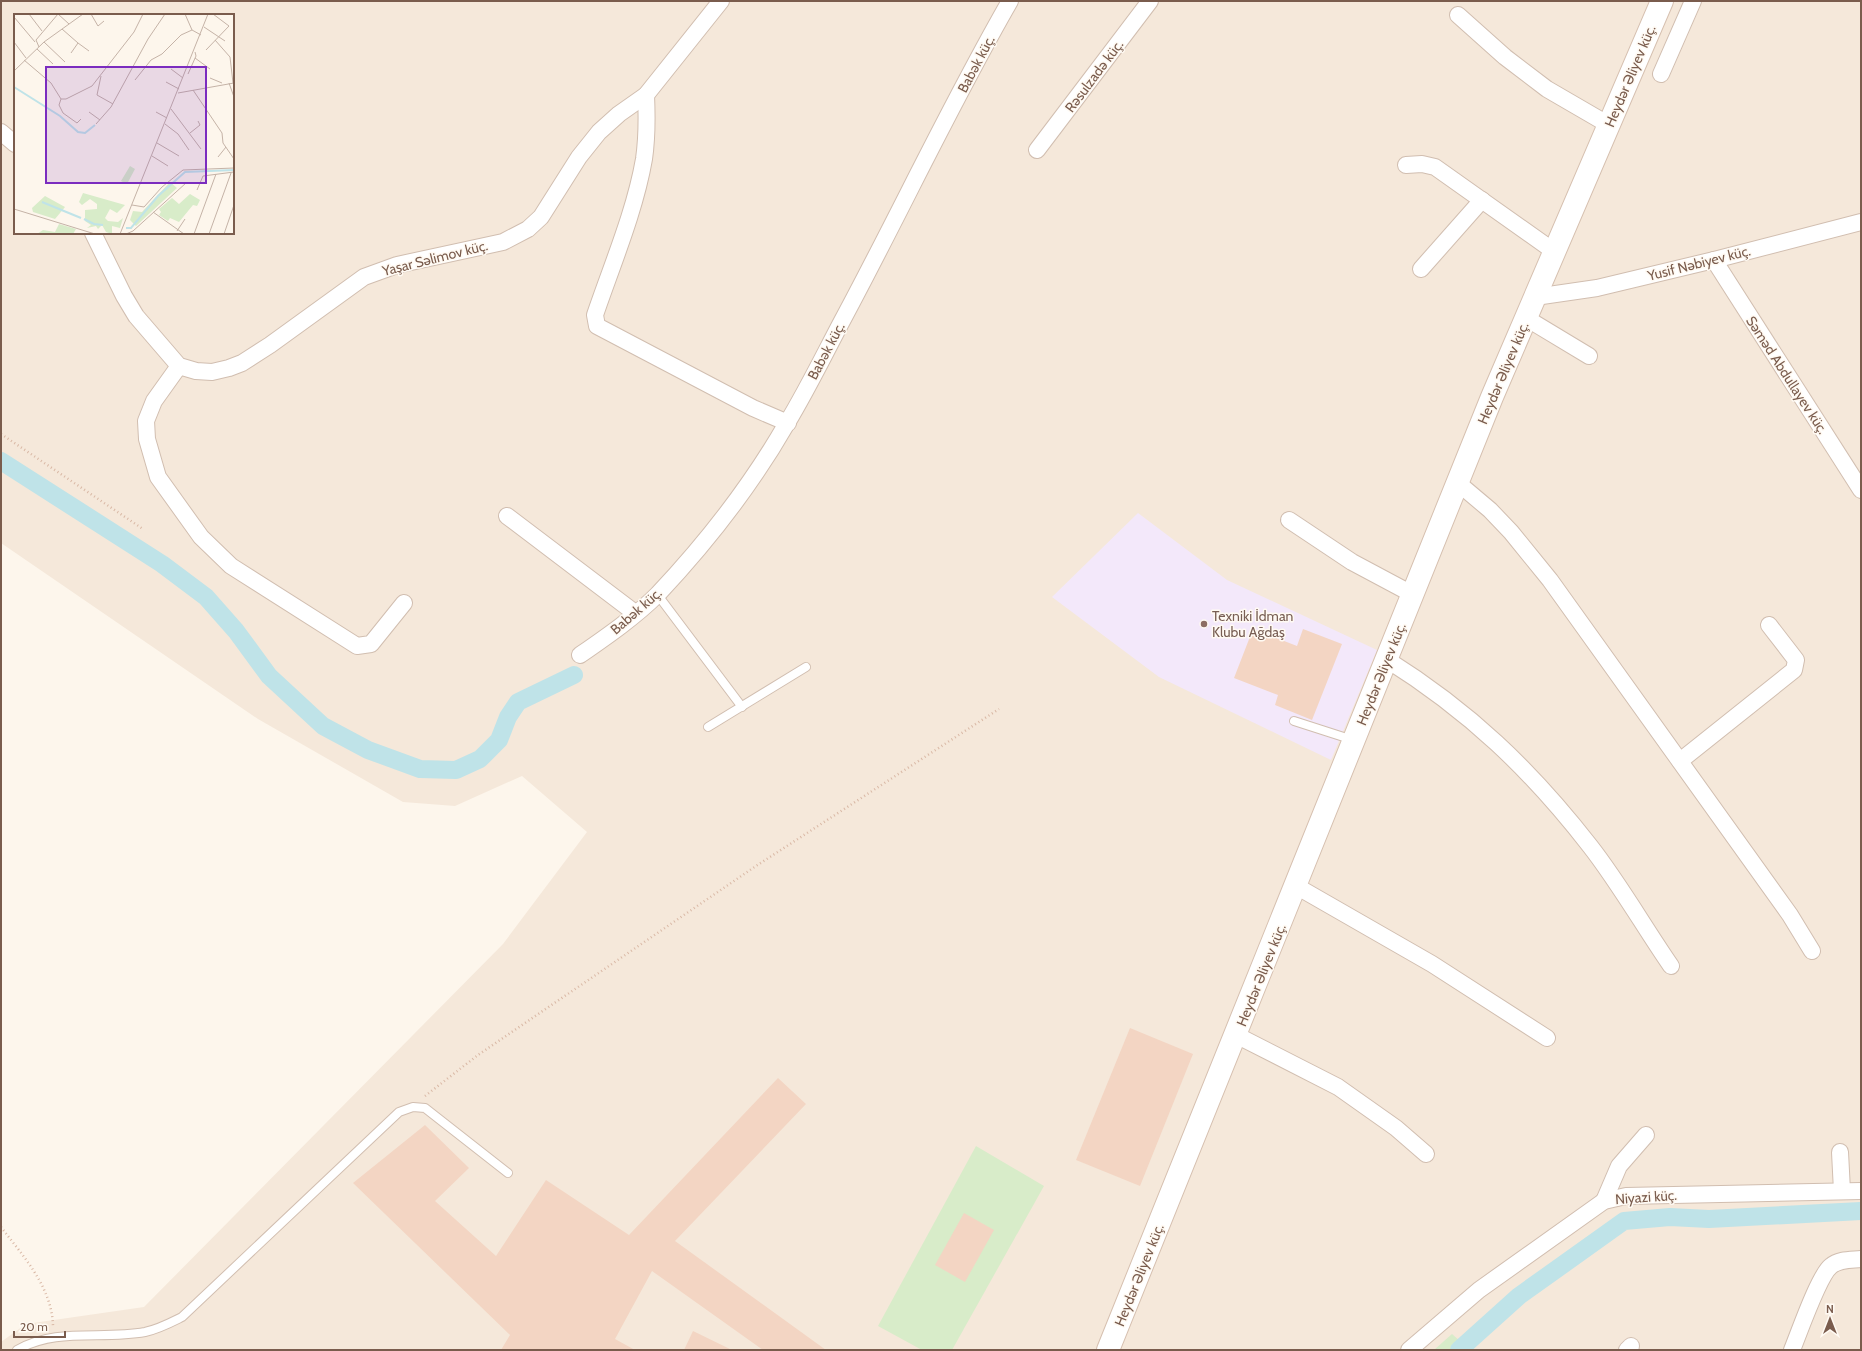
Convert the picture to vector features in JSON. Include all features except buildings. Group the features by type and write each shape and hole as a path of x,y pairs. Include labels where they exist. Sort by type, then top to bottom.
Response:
{"main road":[{"name":"Heydər Əliyev küç.","path":"1108,1350 1296,886 1412,594 1526,318 1662,1"}],"street":[{"name":"Yaşar Səlimov küç.","path":"179,366 196,371 212,372 242,363 270,345 364,277 397,265 503,242 528,229 541,217 579,157 599,132 619,114 646,95 721,1"},
{"name":"Babək küç.","path":"580,655 610,634 657,594 707,537 760,467 788,423 876,258 984,46 1010,1"},
{"name":"Rəsulzadə küç.","path":"1038,150 1150,1"},
{"path":"1660,74 1693,1"},
{"path":"1458,15 1505,57 1547,89 1609,125"},
{"path":"646,95 647,123 644,159 632,204 595,315 597,326 753,408 788,423"},
{"path":"1,132 14,143"},
{"path":"1406,165 1422,164 1436,167 1554,252"},
{"path":"1421,269 1482,200"},
{"name":"Yusif Nəbiyev küç.","path":"1535,297 1597,288 1714,260 1861,222"},
{"path":"94,234 136,316 179,366 154,401 146,421 147,439 158,476 201,537 231,566 358,646 371,644 404,603"},
{"name":"Səməd Abdullayev küç.","path":"1714,260 1861,490"},
{"path":"1526,318 1589,356"},
{"path":"1458,482 1490,510 1511,532 1550,580 1790,915 1812,951"},
{"path":"507,516 635,613"},
{"path":"1289,520 1352,562 1412,594"},
{"path":"1680,761 1794,670 1796,660 1769,625"},
{"path":"1386,659 1426,684 1459,709 1494,740 1535,780 1591,847 1671,966"},
{"path":"1296,886 1432,964 1547,1038"},
{"path":"1236,1035 1338,1087 1396,1128 1426,1154"},
{"path":"1604,1201 1619,1166 1646,1135"},
{"path":"1840,1152 1842,1192"},
{"name":"Niyazi küç.","path":"1409,1350 1479,1290 1604,1201 1626,1196 1861,1191"},
{"path":"1792,1350 1822,1278 1831,1266 1843,1260 1861,1259"}],"lane":[{"path":"657,594 742,707"},
{"path":"708,727 806,667"},
{"path":"1294,722 1354,740"},
{"path":"17,1350 27,1344 53,1337 144,1332 162,1328 182,1317 399,1112 413,1107 425,1108 508,1174"}],"path":[{"path":"1,434 143,529"},
{"path":"413,1107 478,1055 756,866 999,709"},
{"path":"1,1227 29,1263 46,1292 52,1320 53,1337"}],"shaded area":[{"path":"1,1 1861,1 1861,1350 1,1350 1,1342 26,1324 144,1307 503,944 587,832 522,776 455,806 403,802 258,719 1,543"},
{"name":"Texniki İdman Klubu Ağdaş","path":"1138,513 1227,580 1377,650 1331,760 1159,677 1052,597"}],"green space":[{"path":"976,1146 1044,1186 952,1350 922,1350 878,1326"},
{"path":"1452,1334 1470,1350 1434,1350"}],"waterway":[{"path":"1,461 162,564 206,597 236,631 269,676 323,726 368,750 420,769 456,770 480,759 499,740 508,717 518,702 574,675"},
{"path":"1459,1350 1519,1296 1624,1221 1670,1217 1709,1219 1861,1211"}],"place":[{"name":"Texniki İdman Klubu Ağdaş","path":"1204,624"}]}
